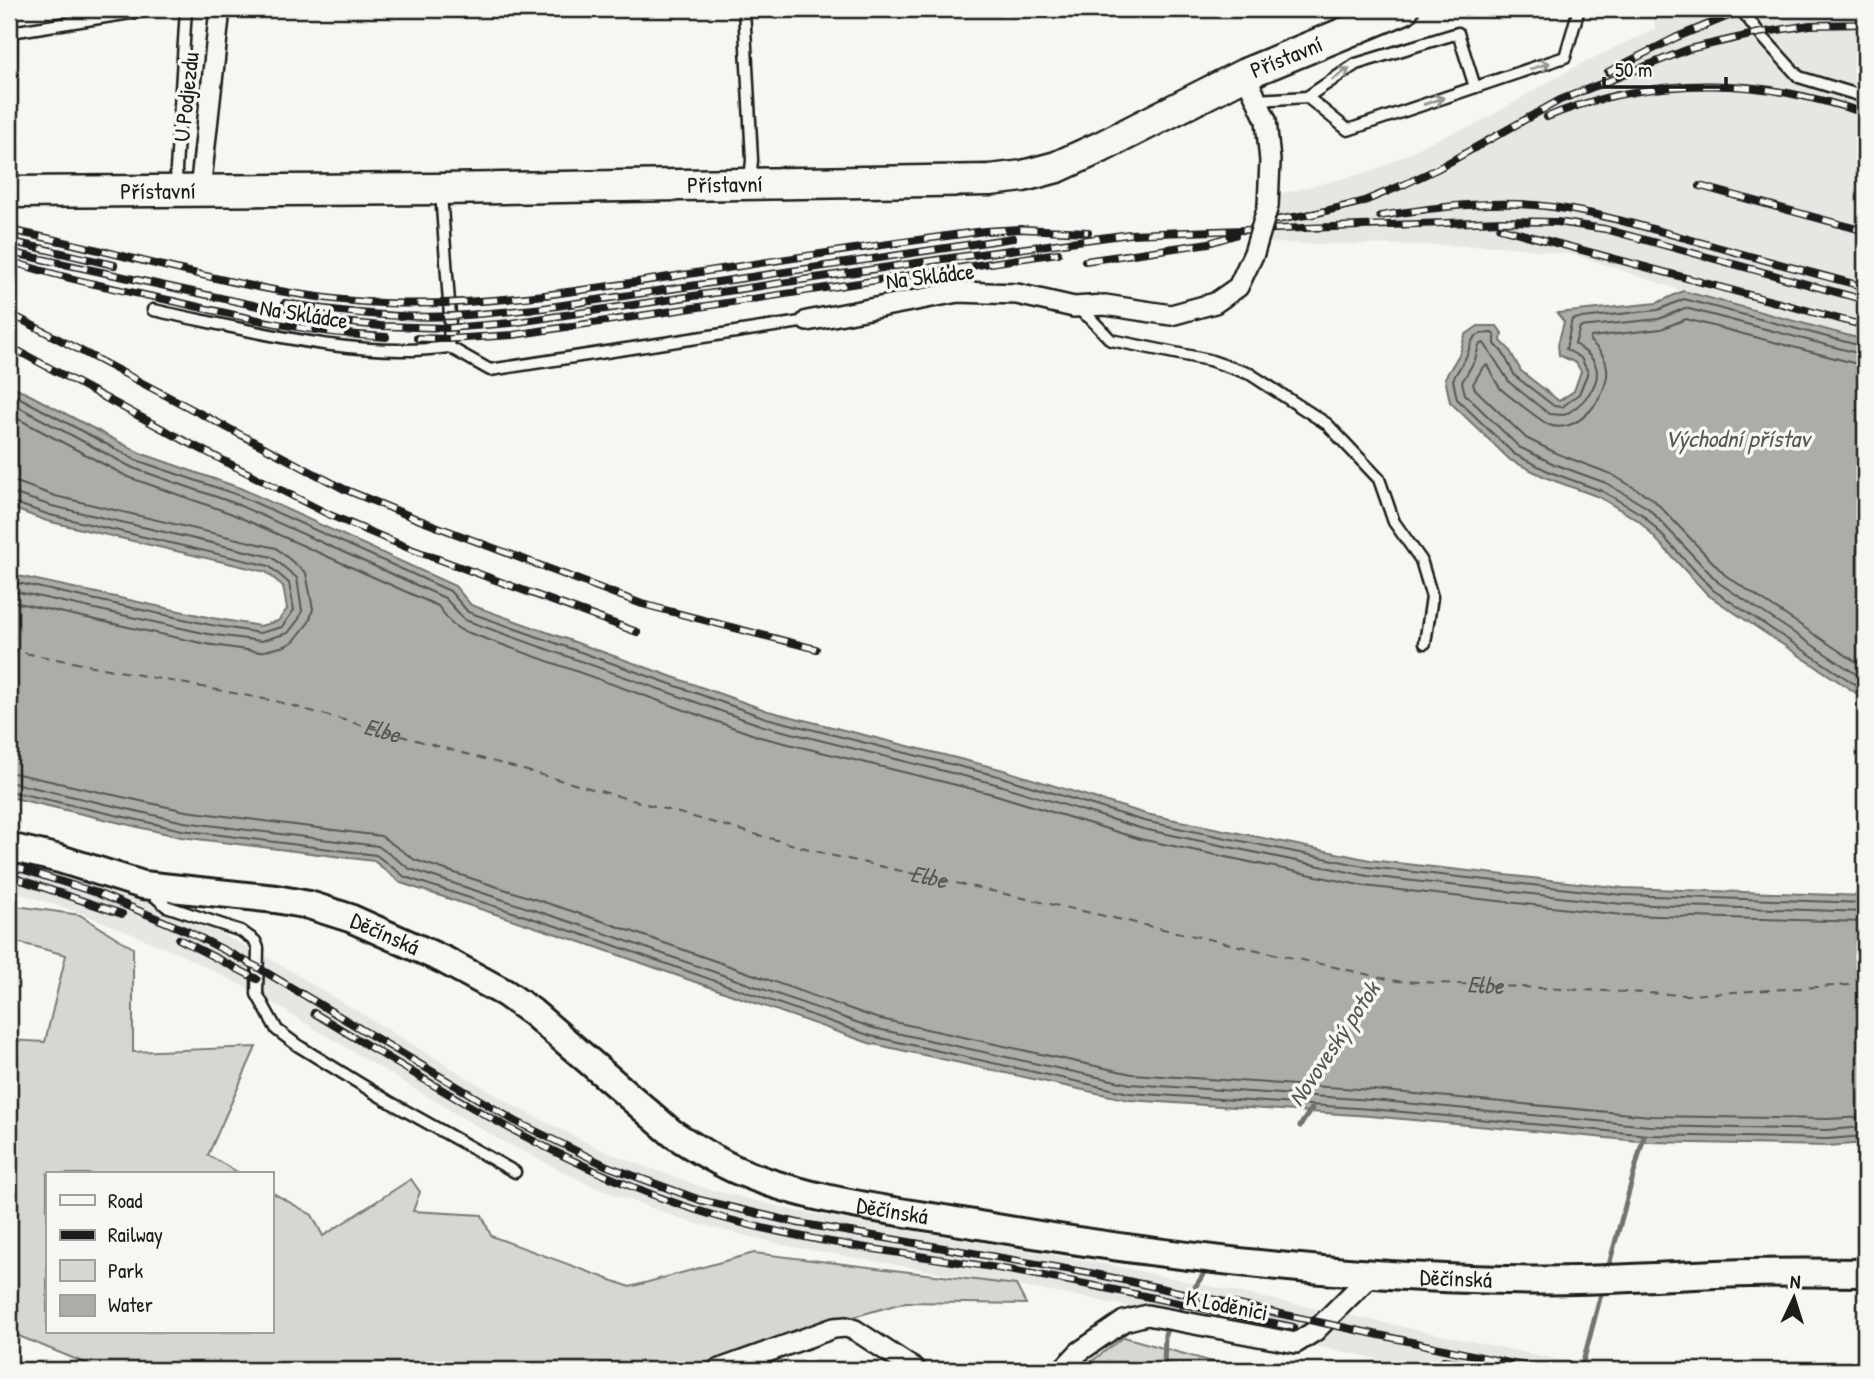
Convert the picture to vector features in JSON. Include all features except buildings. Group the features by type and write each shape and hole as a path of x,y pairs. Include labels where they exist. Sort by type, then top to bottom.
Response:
{"main road":[{"name":"Přístavní","path":"9,192 955,183 1023,176 1057,167 1250,87 1386,12"},
{"name":"Děčínská","path":"9,846 143,885 309,905 350,918 397,938 485,981 532,1012 653,1117 689,1144 739,1171 790,1189 878,1208 1101,1246 1227,1262 1373,1273 1561,1281 1698,1275 1865,1273"}],"street":[{"name":"U Podjezdu","path":"189,191 220,9"},
{"name":"Na Skládce","path":"807,321 958,292 1017,294 1074,307 1105,305 1171,315 1215,303 1238,287 1254,253 1268,206 1270,162 1266,120 1250,87"},
{"name":"K Loděnici","path":"1062,1370 1079,1352 1125,1321 1147,1315 1296,1343 1315,1331 1373,1273"},
{"path":"717,1370 834,1328 846,1327 855,1330 916,1370"}],"lane":[{"path":"9,162 11,32 156,9"},
{"path":"186,9 176,169 189,191"},
{"path":"744,9 750,184"},
{"path":"1250,87 1307,97 1348,130 1564,57 1579,9"},
{"path":"1741,9 1799,77 1865,97"},
{"path":"1307,97 1356,64 1458,33 1475,87"},
{"path":"441,189 450,316 449,347"},
{"path":"1074,307 1090,318 1111,340 1209,360 1250,374 1327,424 1379,479 1394,522 1421,559 1432,597 1425,643"},
{"name":"Na Skládce","path":"153,310 278,336 348,346 415,352 449,347 489,370 807,321"},
{"path":"143,885 166,906 241,931 255,941 258,948 255,978 257,994 277,1030 388,1101 515,1172"}],"shaded area":[{"path":"1652,9 1865,9 1865,340 1683,291 1576,255 1502,246 1266,243 1276,195 1373,171 1441,137 1475,125 1578,65 1655,29"},
{"path":"9,853 97,880 196,921 267,957 516,1107 606,1152 701,1187 796,1211 1095,1262 1607,1370 1430,1370 1087,1298 788,1246 690,1222 592,1186 498,1139 249,989 180,954 84,914 9,890"}],"green space":[{"path":"9,905 80,915 133,948 133,1052 256,1047 208,1155 238,1172 46,1172 46,1334 273,1334 273,1193 312,1215 323,1236 411,1179 420,1192 413,1211 482,1215 491,1236 630,1287 754,1253 1016,1285 1026,1304 906,1302 846,1319 710,1370 102,1370 9,1332 9,1040 45,1042 66,955 9,940"},
{"path":"1124,1337 1241,1370 1080,1370"}],"water":[{"name":"Východní přístav","path":"1683,291 1865,340 1865,699 1708,595 1639,521 1599,497 1547,478 1510,460 1450,402 1445,378 1460,353 1465,335 1478,326 1497,326 1502,333 1501,341 1509,349 1521,371 1559,401 1574,391 1581,371 1576,363 1559,355 1558,344 1564,322 1557,313 1657,303"},
{"name":"Elbe","path":"9,384 140,453 240,488 455,586 471,605 768,711 1000,769 1146,814 1370,860 1623,888 1865,896 1865,1143 1828,1146 1649,1142 1370,1116 1129,1100 869,1043 596,947 401,883 374,861 181,837 9,797 9,574 260,626 278,621 287,609 283,586 266,572 47,521 9,507"}],"waterway":[{"name":"Novoveský potok","path":"1300,1126 1312,1108"},
{"path":"1609,1265 1644,1136"},
{"name":"Novoveský potok","path":"1180,1310 1203,1275"},
{"path":"1581,1370 1601,1294"},
{"name":"Novoveský potok","path":"1160,1370 1164,1368 1165,1334 1169,1327"}],"ferry route":[{"path":"9,650 275,701 834,856 1397,981 1687,995 1865,984"}],"railway":[{"path":"1608,72 1677,37 1746,9"},
{"path":"1309,215 1362,202 1403,185 1437,169 1560,100 1689,49 1810,25 1865,24"},
{"path":"1547,117 1605,98 1697,86 1758,88 1865,113"},
{"path":"1700,186 1865,231"},
{"path":"1380,216 1483,204 1560,208 1623,221 1865,287"},
{"path":"1276,220 1318,213"},
{"path":"9,252 322,320 381,326 448,328 511,323 1130,234 1503,221 1557,222 1605,229 1865,300"},
{"path":"1500,228 1865,326"},
{"path":"9,230 241,284 335,299 419,304 566,292 985,231 1021,229 1088,232"},
{"path":"1085,261 1209,243 1235,235"},
{"path":"285,303 347,312 431,317 543,308 1013,238"},
{"path":"9,241 114,265"},
{"path":"417,338 513,335 1058,253"},
{"path":"16,263 94,284 252,319 331,332 386,337"},
{"path":"9,313 344,489 642,604 816,649"},
{"path":"9,346 330,515 411,549 637,632"},
{"path":"9,865 97,893 189,932 257,967 515,1121 607,1166 700,1200 798,1223 1095,1274 1542,1370"},
{"path":"9,876 122,914"},
{"path":"179,939 257,979"},
{"path":"314,1013 452,1096 545,1147 642,1191 693,1209 810,1238 1045,1276 1293,1327"},
{"path":"1444,1360 1492,1370"}]}
